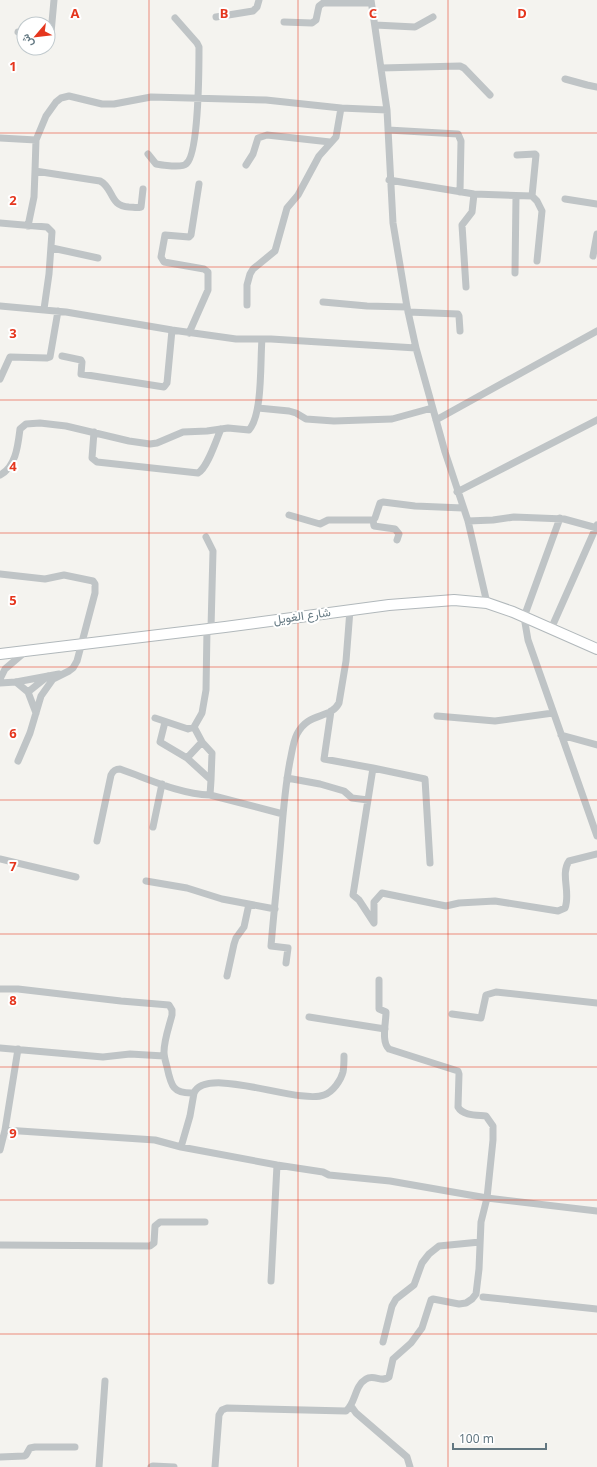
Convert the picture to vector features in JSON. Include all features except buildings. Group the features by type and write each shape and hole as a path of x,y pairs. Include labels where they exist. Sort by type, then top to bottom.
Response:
{"street":[{"path":"52,16 54,0"},
{"path":"216,17 253,10 258,7 259,0"},
{"path":"284,22 312,24 316,20 319,6 323,3 371,2 387,110 393,223 407,309 432,408 457,492 468,521 487,603"},
{"path":"375,25 415,27 433,17"},
{"path":"148,154 156,164 183,166 187,164 192,155 199,98 199,47 175,18"},
{"path":"381,68 460,66 464,68 490,95"},
{"path":"565,79 597,86"},
{"path":"28,226 34,197 36,140 46,116 56,102 65,96 77,97 102,104 114,104 151,97 199,98 266,100 341,108 387,110"},
{"path":"247,305 247,284 250,274 253,269 275,251 287,208 298,195 317,158 336,137 341,108"},
{"path":"388,130 458,134 461,141 460,192"},
{"path":"246,165 253,154 257,140 261,136 267,135 330,142"},
{"path":"0,138 36,140"},
{"path":"517,155 536,155 532,196"},
{"path":"35,171 100,181 122,207 141,207 143,189"},
{"path":"390,180 474,194 532,196 537,201 542,211 537,261"},
{"path":"189,333 209,287 208,272 204,269 164,262 160,257 165,235 189,238 199,184"},
{"path":"466,287 462,225 472,212 474,194"},
{"path":"515,273 516,196"},
{"path":"565,199 597,204"},
{"path":"0,223 47,228 52,232 49,280 44,309"},
{"path":"593,256 597,234"},
{"path":"52,248 98,258"},
{"path":"323,302 458,314 460,331"},
{"path":"0,306 44,309 189,333 236,339 262,339 416,348"},
{"path":"0,379 8,358 12,356 50,357 58,311"},
{"path":"62,356 81,360 81,374 164,387 167,383 172,330"},
{"path":"436,420 597,332"},
{"path":"0,475 5,473 11,465 17,449 20,429 24,425 40,423 66,426 129,441 152,444 184,432 228,428 249,430 254,422 258,408 262,339"},
{"path":"258,408 290,411 306,419 334,421 392,419 432,408"},
{"path":"457,492 597,420"},
{"path":"94,432 92,458 97,462 198,473 205,466 221,429"},
{"path":"397,540 399,534 395,529 374,526 373,520 375,518 378,505 383,502 414,506 463,508"},
{"path":"289,515 320,524 328,520 373,520"},
{"path":"468,521 514,517 560,518 597,527 551,628"},
{"path":"560,518 524,617 528,640 597,836"},
{"path":"155,718 188,729 194,727 202,713 206,690 213,551 206,537"},
{"path":"0,574 45,579 64,575 94,582 95,593 77,660 73,668 53,679 41,696 30,733 18,761"},
{"name":"شارع الغويل","path":"0,654 209,629 389,605 454,600 487,603 513,612 597,649"},
{"path":"286,963 288,948 271,946 287,778 296,736 301,727 316,716 325,715 336,708 339,703 346,661 350,610"},
{"path":"0,679 5,669 26,651"},
{"path":"0,683 16,682 65,673"},
{"path":"28,692 50,675"},
{"path":"16,682 28,692 36,713"},
{"path":"331,711 324,760 425,779 430,863"},
{"path":"437,716 495,721 553,713"},
{"path":"165,722 160,742 187,758 211,780"},
{"path":"194,727 202,742 212,753 210,795"},
{"path":"561,735 597,745"},
{"path":"187,758 202,742"},
{"path":"373,768 353,895 359,900 374,923 374,902 382,893 446,906 459,903 495,900 558,911 565,908 567,903 565,875 566,865 569,860 597,854"},
{"path":"97,841 110,775 114,770 120,769 190,793 210,795 283,814"},
{"path":"287,778 320,784 344,791 352,798 368,800"},
{"path":"153,827 162,784"},
{"path":"0,859 76,877"},
{"path":"146,881 187,888 222,899 275,908"},
{"path":"227,976 234,944 236,938 244,927 249,904"},
{"path":"215,1467 219,1415 222,1410 227,1408 346,1411 351,1406 360,1385 364,1380 371,1377 384,1380 389,1377 393,1359 411,1343 422,1328 430,1300 436,1299 459,1304 466,1303 476,1294 479,1269 481,1222 487,1198 493,1126 486,1116 464,1113 460,1111 458,1107 460,1074 458,1072 389,1049 385,1044 386,1012 378,1009 380,980"},
{"path":"0,989 18,989 169,1005 172,1010 172,1015 164,1049 164,1056 170,1080 174,1088 184,1093 194,1093"},
{"path":"452,1014 481,1018 486,995 496,992 597,1003"},
{"path":"309,1017 385,1029"},
{"path":"0,1048 103,1057 130,1054 164,1056"},
{"path":"0,1150 5,1130 18,1049"},
{"path":"181,1147 190,1116 194,1093 199,1086 210,1083 232,1084 309,1097 325,1095 336,1085 343,1071 344,1056"},
{"path":"5,1130 155,1140 181,1147 323,1172 329,1175 390,1181 487,1198 597,1211"},
{"path":"271,1281 277,1165"},
{"path":"0,1245 150,1246 154,1241 155,1226 160,1222 205,1222"},
{"path":"383,1342 392,1306 396,1299 414,1285 422,1263 428,1254 439,1246 480,1242"},
{"path":"483,1297 597,1309"},
{"path":"99,1467 105,1381"},
{"path":"351,1406 356,1413 407,1457 410,1467"},
{"path":"0,1457 24,1456 30,1448 35,1447 76,1447"},
{"path":"152,1467 174,1467"}]}
